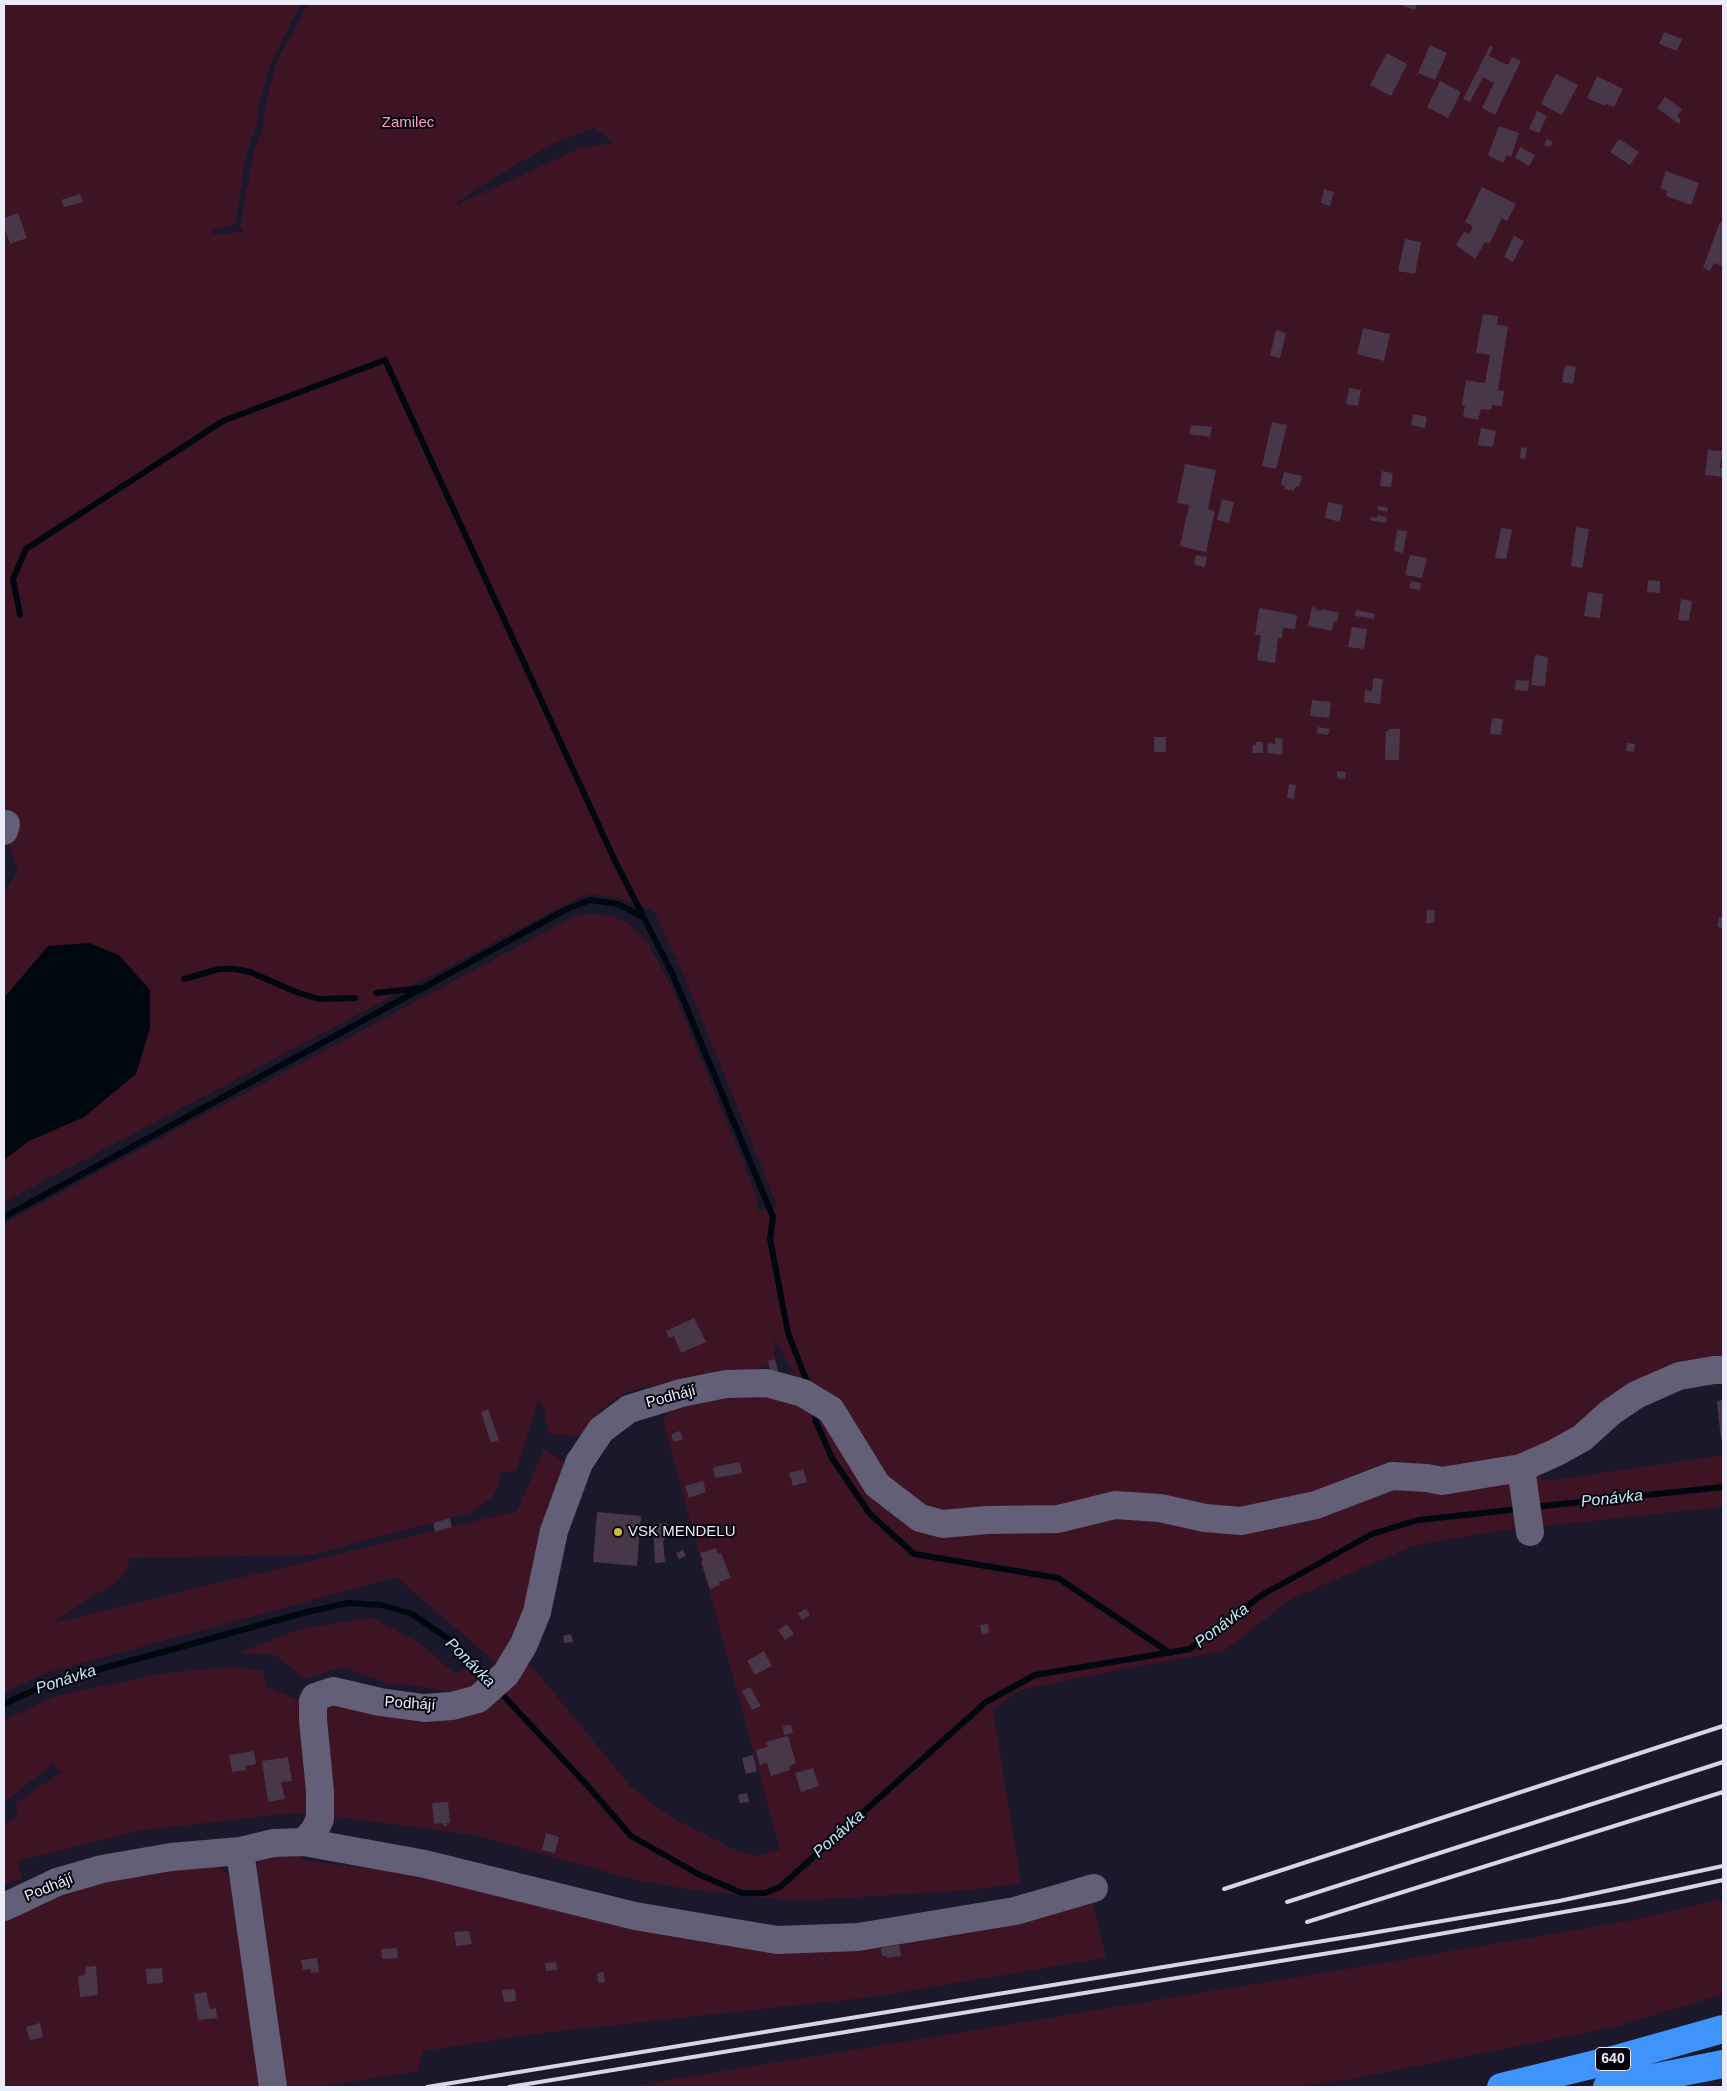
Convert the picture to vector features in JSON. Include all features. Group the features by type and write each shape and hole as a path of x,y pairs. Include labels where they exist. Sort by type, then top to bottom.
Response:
{"highway":[{"name":"640","path":"1501,2087 1620,2058 1723,2029"},
{"path":"1607,2087 1723,2064"}],"lane":[{"path":"1530,1532 1521,1468 1555,1453 1582,1438 1611,1412 1636,1395 1678,1376 1723,1370"},
{"name":"Podhájí","path":"4,1906 57,1882 102,1869 172,1857 240,1851 273,1843 304,1842 314,1831 320,1819 320,1791 313,1720 313,1701 315,1697 333,1691 380,1702 424,1708 452,1706 478,1699 506,1674 524,1644 537,1612 554,1532 579,1463 601,1430 629,1409 681,1393 726,1384 767,1383 819,1403 877,1485 920,1518 943,1524 987,1520 1058,1519 1115,1505 1160,1508 1205,1518 1241,1521 1316,1505 1392,1476 1427,1478 1442,1482 1521,1468"},
{"path":"304,1842 425,1864 635,1916 776,1940 858,1937 1015,1911 1094,1888"},
{"path":"240,1851 271,2075"}],"green space":[{"name":"Zamilec","path":"4,4 300,4 270,65 258,106 257,124 247,150 235,224 212,230 213,234 243,232 243,228 240,226 254,151 263,128 265,107 276,63 308,4 1723,4 1723,1380 1678,1389 1625,1416 1539,1471 1540,1480 1560,1479 1723,1455 1723,1507 1497,1531 1413,1546 1289,1600 1224,1651 1021,1690 993,1709 1021,1883 972,1890 793,1901 680,1888 636,1880 474,1835 332,1816 322,1703 433,1717 525,1658 631,1787 669,1816 737,1851 757,1856 780,1849 663,1420 678,1400 797,1378 774,1339 775,1359 768,1361 770,1369 762,1366 754,1374 668,1382 626,1392 599,1411 583,1436 549,1434 544,1415 546,1409 538,1400 516,1471 500,1472 499,1484 494,1495 472,1512 311,1555 131,1558 122,1578 52,1623 517,1511 544,1450 572,1466 542,1569 502,1668 396,1577 46,1673 4,1692 4,1224 575,916 590,913 615,917 629,924 648,943 672,988 756,1194 759,1212 777,1205 686,980 654,911 617,898 591,894 576,899 4,1202 4,894 18,871 4,836","holes":["595,128 613,143 581,148 457,205 457,202 500,174 556,142"]},
{"path":"372,1618 421,1644 455,1674 473,1666 485,1684 472,1695 401,1684 392,1685 342,1667 305,1679 275,1655 237,1653 304,1628"},
{"path":"233,1667 262,1670 267,1687 305,1703 313,1815 293,1813 137,1831 17,1861 22,1879 4,1884 4,1824 17,1818 16,1803 61,1772 53,1764 4,1802 4,1720 56,1696 164,1673"},
{"path":"301,1854 301,1860 416,1874 729,1941 1092,1900 1106,1958 873,1997 542,2033 423,2051 418,2071 317,2087 283,2087 255,1869 259,1861 269,1856"},
{"path":"213,1863 233,1878 263,2087 4,2087 4,1922 60,1888"},
{"path":"1723,1899 1723,1994 1615,2027 1351,2079 1291,2087 626,2087 1371,1965 1632,1920"}],"shaded area":[{"path":"89,943 119,955 150,990 150,1028 136,1074 84,1117 29,1141 4,1160 4,998 48,946"}],"building":[{"path":"1397,4 1417,4 1415,10"},
{"path":"1664,32 1682,39 1677,51 1659,44"},
{"path":"1430,45 1447,53 1435,80 1418,73"},
{"path":"1490,46 1493,47 1489,56 1508,65 1512,57 1521,61 1495,115 1482,108 1494,83 1483,77 1470,102 1463,99"},
{"path":"1387,53 1407,64 1391,96 1370,85"},
{"path":"1556,74 1578,85 1562,115 1541,104"},
{"path":"1597,76 1623,89 1614,107 1606,104 1605,106 1587,98"},
{"path":"1440,81 1461,92 1448,118 1427,107"},
{"path":"1665,97 1682,109 1677,117 1681,119 1679,124 1657,108"},
{"path":"1537,111 1547,116 1539,133 1529,129"},
{"path":"1499,126 1519,133 1511,157 1507,155 1503,163 1488,155"},
{"path":"1547,139 1553,142 1550,147 1544,145"},
{"path":"1619,139 1639,152 1630,165 1610,152"},
{"path":"1520,147 1535,155 1529,166 1515,158"},
{"path":"1666,171 1699,183 1691,205 1666,196 1667,191 1660,188"},
{"path":"1482,187 1516,204 1507,221 1502,218 1489,244 1485,242 1475,259 1456,245 1464,232 1469,234 1473,226 1465,222"},
{"path":"1324,189 1334,192 1330,206 1321,203"},
{"path":"80,194 83,202 64,207 61,200"},
{"path":"18,213 27,238 10,244 4,226 4,218"},
{"path":"1720,222 1723,223 1723,266 1714,263 1710,271 1703,268"},
{"path":"1514,236 1524,241 1513,262 1504,257"},
{"path":"1405,239 1421,242 1415,274 1398,271"},
{"path":"1483,314 1498,316 1497,325 1508,326 1498,390 1504,391 1502,406 1492,405 1491,410 1481,409 1478,420 1463,417 1465,406 1462,405 1466,380 1485,383 1490,355 1476,353"},
{"path":"1363,328 1390,334 1384,361 1357,354"},
{"path":"1276,330 1286,333 1280,358 1270,356"},
{"path":"1565,365 1576,367 1573,384 1562,382"},
{"path":"1349,388 1361,390 1358,406 1346,404"},
{"path":"1413,414 1427,417 1425,428 1411,425"},
{"path":"1272,422 1287,425 1276,469 1262,466"},
{"path":"1191,425 1212,427 1210,437 1189,434"},
{"path":"1481,428 1496,431 1493,447 1478,445"},
{"path":"1521,447 1527,448 1525,459 1520,458"},
{"path":"1708,450 1722,451 1720,468 1723,468 1723,477 1705,475"},
{"path":"1185,464 1216,470 1208,509 1215,511 1206,552 1180,546 1189,505 1177,503"},
{"path":"1382,471 1393,473 1391,487 1380,486"},
{"path":"1284,472 1302,476 1299,487 1296,486 1294,491 1284,489 1285,486 1281,485"},
{"path":"1222,499 1234,502 1229,523 1217,520"},
{"path":"1328,502 1343,505 1340,522 1325,518"},
{"path":"1378,506 1388,508 1387,512 1378,510"},
{"path":"1377,515 1387,517 1386,523 1370,520 1371,517 1377,518"},
{"path":"1576,527 1589,529 1582,568 1571,566"},
{"path":"1501,528 1512,530 1506,559 1495,558"},
{"path":"1397,530 1407,531 1403,553 1394,551"},
{"path":"1196,555 1207,557 1205,567 1194,565"},
{"path":"1410,555 1427,558 1422,578 1405,575"},
{"path":"1648,580 1660,581 1660,593 1647,592"},
{"path":"1411,581 1421,583 1420,590 1409,588"},
{"path":"1588,592 1603,594 1600,618 1584,616"},
{"path":"1681,599 1692,601 1689,621 1678,620"},
{"path":"1312,607 1316,608 1315,610 1321,611 1322,609 1339,613 1337,622 1334,621 1332,631 1308,626"},
{"path":"1259,608 1297,615 1295,629 1283,628 1282,639 1278,638 1275,663 1257,660 1261,635 1255,635"},
{"path":"1356,610 1375,614 1374,619 1355,616"},
{"path":"1352,627 1367,629 1364,649 1348,647"},
{"path":"1535,655 1548,657 1545,686 1531,685"},
{"path":"1373,678 1383,679 1380,704 1364,702 1365,690 1372,691"},
{"path":"1516,680 1529,681 1528,691 1515,690"},
{"path":"1312,700 1331,702 1329,718 1310,716"},
{"path":"1492,718 1503,719 1501,735 1490,734"},
{"path":"1318,727 1330,729 1328,735 1316,733"},
{"path":"1389,729 1400,729 1399,760 1385,760 1386,731 1389,731"},
{"path":"1154,737 1166,737 1166,752 1154,752"},
{"path":"1275,738 1283,739 1282,755 1267,753 1268,743 1275,744"},
{"path":"1256,742 1263,742 1263,753 1252,753 1253,745 1256,745"},
{"path":"1627,743 1635,744 1634,752 1626,751"},
{"path":"1337,771 1346,772 1345,779 1337,778"},
{"path":"1289,784 1296,785 1294,799 1287,798"},
{"path":"1427,910 1435,910 1434,923 1426,923"},
{"path":"1719,917 1723,917 1723,928 1717,927"},
{"path":"694,1318 706,1342 681,1353 674,1336 669,1338 666,1331"},
{"path":"775,1359 778,1372 771,1374 768,1361"},
{"path":"1723,1400 1723,1439 1721,1439 1717,1401"},
{"path":"488,1409 499,1440 491,1443 481,1412"},
{"path":"680,1431 683,1439 674,1442 671,1434"},
{"path":"740,1462 742,1473 715,1478 713,1467"},
{"path":"803,1469 807,1482 793,1486 789,1473"},
{"path":"703,1481 706,1492 689,1498 685,1486"},
{"path":"597,1512 641,1516 637,1566 593,1562"},
{"path":"450,1518 452,1527 435,1532 433,1523"},
{"path":"667,1523 668,1536 663,1541 665,1562 655,1563 653,1524"},
{"path":"716,1548 718,1554 721,1553 731,1578 719,1582 720,1585 710,1589 700,1553"},
{"path":"683,1550 686,1556 679,1559 676,1553"},
{"path":"806,1609 810,1615 802,1620 798,1613"},
{"path":"787,1624 794,1634 785,1640 778,1630"},
{"path":"988,1624 989,1633 982,1635 980,1625"},
{"path":"571,1634 573,1642 564,1643 563,1636"},
{"path":"764,1651 772,1666 755,1675 747,1661"},
{"path":"750,1687 761,1706 752,1710 742,1691"},
{"path":"791,1725 793,1733 784,1735 783,1726"},
{"path":"788,1736 796,1763 789,1766 790,1770 771,1776 767,1763 760,1765 756,1750 768,1747 766,1742"},
{"path":"254,1751 256,1764 245,1766 246,1770 232,1772 229,1755"},
{"path":"753,1755 757,1771 746,1774 742,1758"},
{"path":"288,1757 292,1781 281,1782 285,1799 268,1802 262,1761"},
{"path":"813,1768 819,1786 801,1792 795,1773"},
{"path":"747,1793 749,1802 740,1803 738,1795"},
{"path":"448,1802 450,1823 447,1823 447,1826 444,1826 443,1823 434,1824 432,1803"},
{"path":"546,1833 559,1837 555,1853 542,1850"},
{"path":"469,1931 472,1944 456,1946 454,1932"},
{"path":"899,1945 901,1956 887,1958 887,1956 882,1956 881,1948"},
{"path":"397,1948 398,1958 382,1959 381,1949"},
{"path":"317,1958 319,1972 311,1973 311,1969 303,1970 301,1960"},
{"path":"556,1962 557,1970 546,1971 545,1963"},
{"path":"96,1966 98,1995 80,1997 78,1976 85,1975 86,1967"},
{"path":"162,1968 163,1983 147,1984 146,1969"},
{"path":"604,1972 605,1982 598,1983 597,1973"},
{"path":"515,1989 516,2001 504,2002 502,1990"},
{"path":"206,1992 210,2009 216,2008 217,2018 198,2020 194,1994"},
{"path":"40,2023 43,2037 30,2040 26,2027"}],"waterway":[{"path":"20,615 13,579 26,549 223,421 385,360 615,861 673,975 773,1217 770,1239 788,1333 809,1387"},
{"path":"4,1217 567,909 590,900 618,904 643,917"},
{"path":"184,979 219,969 235,969 250,972 296,992 319,999 355,998"},
{"path":"376,993 421,988"},
{"path":"814,1409 816,1422 832,1458 870,1514 914,1554 1058,1578 1170,1653"},
{"name":"Ponávka","path":"1533,1507 1723,1487"},
{"name":"Ponávka","path":"497,1689 587,1785 631,1836 698,1874 742,1893 765,1893 780,1887 986,1702 1035,1675 1190,1649 1262,1595 1372,1534 1418,1520 1520,1509"},
{"name":"Ponávka","path":"4,1704 50,1683 307,1612 348,1603 382,1605 412,1614 456,1644 489,1680"}],"railway":[{"path":"1224,1889 1723,1726"},
{"path":"1287,1902 1723,1762"},
{"path":"1307,1922 1723,1792"},
{"path":"427,2087 1366,1934 1559,1901 1723,1866"},
{"path":"509,2087 1366,1947 1626,1901 1723,1880"}],"place":[{"name":"VSK MENDELU","path":"618,1532"}]}
